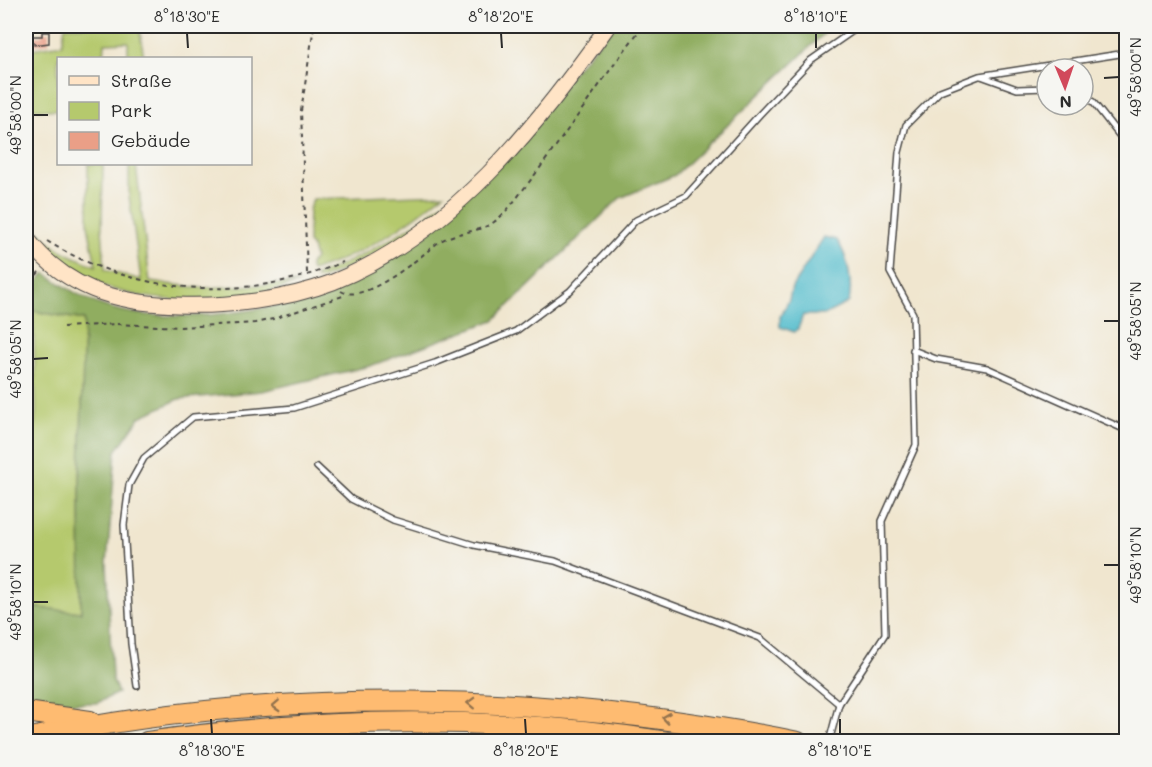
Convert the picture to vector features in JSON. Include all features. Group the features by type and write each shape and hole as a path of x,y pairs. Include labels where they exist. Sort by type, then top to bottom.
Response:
{"highway":[{"path":"26,740 111,723 269,706 352,702 517,704 652,716 798,741"},
{"path":"26,712 111,723"},
{"path":"147,741 239,731 358,724 427,723 572,730 668,741"},
{"path":"298,741 358,724"}],"street":[{"path":"32,234 48,263 68,277 106,296 136,302 190,305 245,302 285,295 331,282 357,271 421,232 469,193 524,136 608,26"}],"lane":[{"path":"137,686 131,644 124,525 129,485 144,458 193,417 294,408 435,363 516,331 570,291 636,220 686,196 811,60 860,26"},
{"path":"829,741 839,704 885,634 882,521 916,445 913,314 890,272 899,152 906,125 940,91 979,76 1126,53"},
{"path":"979,76 1017,89 1035,88"},
{"path":"1095,105 1126,144"},
{"path":"914,350 936,359 987,368 1126,430"},
{"path":"317,467 351,499 393,520 474,545 555,561 760,638 839,704"}],"path":[{"path":"307,275 301,111 314,26"},
{"path":"63,327 117,324 180,327 255,322 273,319 346,295 357,294 386,281 416,261 441,240 494,223 540,167 601,80 643,26"},
{"path":"26,212 32,234"},
{"path":"45,239 70,255 117,274 149,282 203,288 265,285 307,275 343,262"},
{"path":"26,464 32,335 30,282 43,267"},
{"path":"26,280 30,282"},
{"path":"338,290 346,295"}],"green space":[{"path":"65,26 139,26 144,57 128,57 128,42 105,43 104,57 57,57 57,110 26,109 26,50 62,44"},
{"path":"614,26 832,26 675,175 620,198 494,320 370,366 262,391 179,399 140,417 116,451 107,563 112,678 118,693 97,703 26,700 26,571 28,607 81,612 80,481 84,320 33,311 34,285 45,273 72,291 101,305 126,312 185,316 248,311 333,292 427,235"},
{"path":"547,99 499,156 447,206 389,246 356,264 316,279 316,276 362,255 406,230 446,201 493,160"},
{"path":"88,165 103,165 102,227 105,270 141,280 129,196 129,165 136,165 150,282 203,288 299,283 224,299 170,299 116,290 68,267 48,250 30,228 26,212 47,240 63,251 96,266 88,225"},
{"path":"444,194 414,218 382,239 348,257 312,271 310,269 310,264 315,259 312,247 308,243 309,209 313,199"},
{"path":"33,311 84,320 80,481 81,612 28,607 26,502 36,410"}],"water":[{"path":"824,237 837,240 844,254 850,279 849,302 824,315 803,315 798,329 794,332 780,327 780,317 789,300 792,287"}],"building":[{"path":"42,32 49,32 49,43 34,45 34,42 26,42 26,36 42,36"}]}
